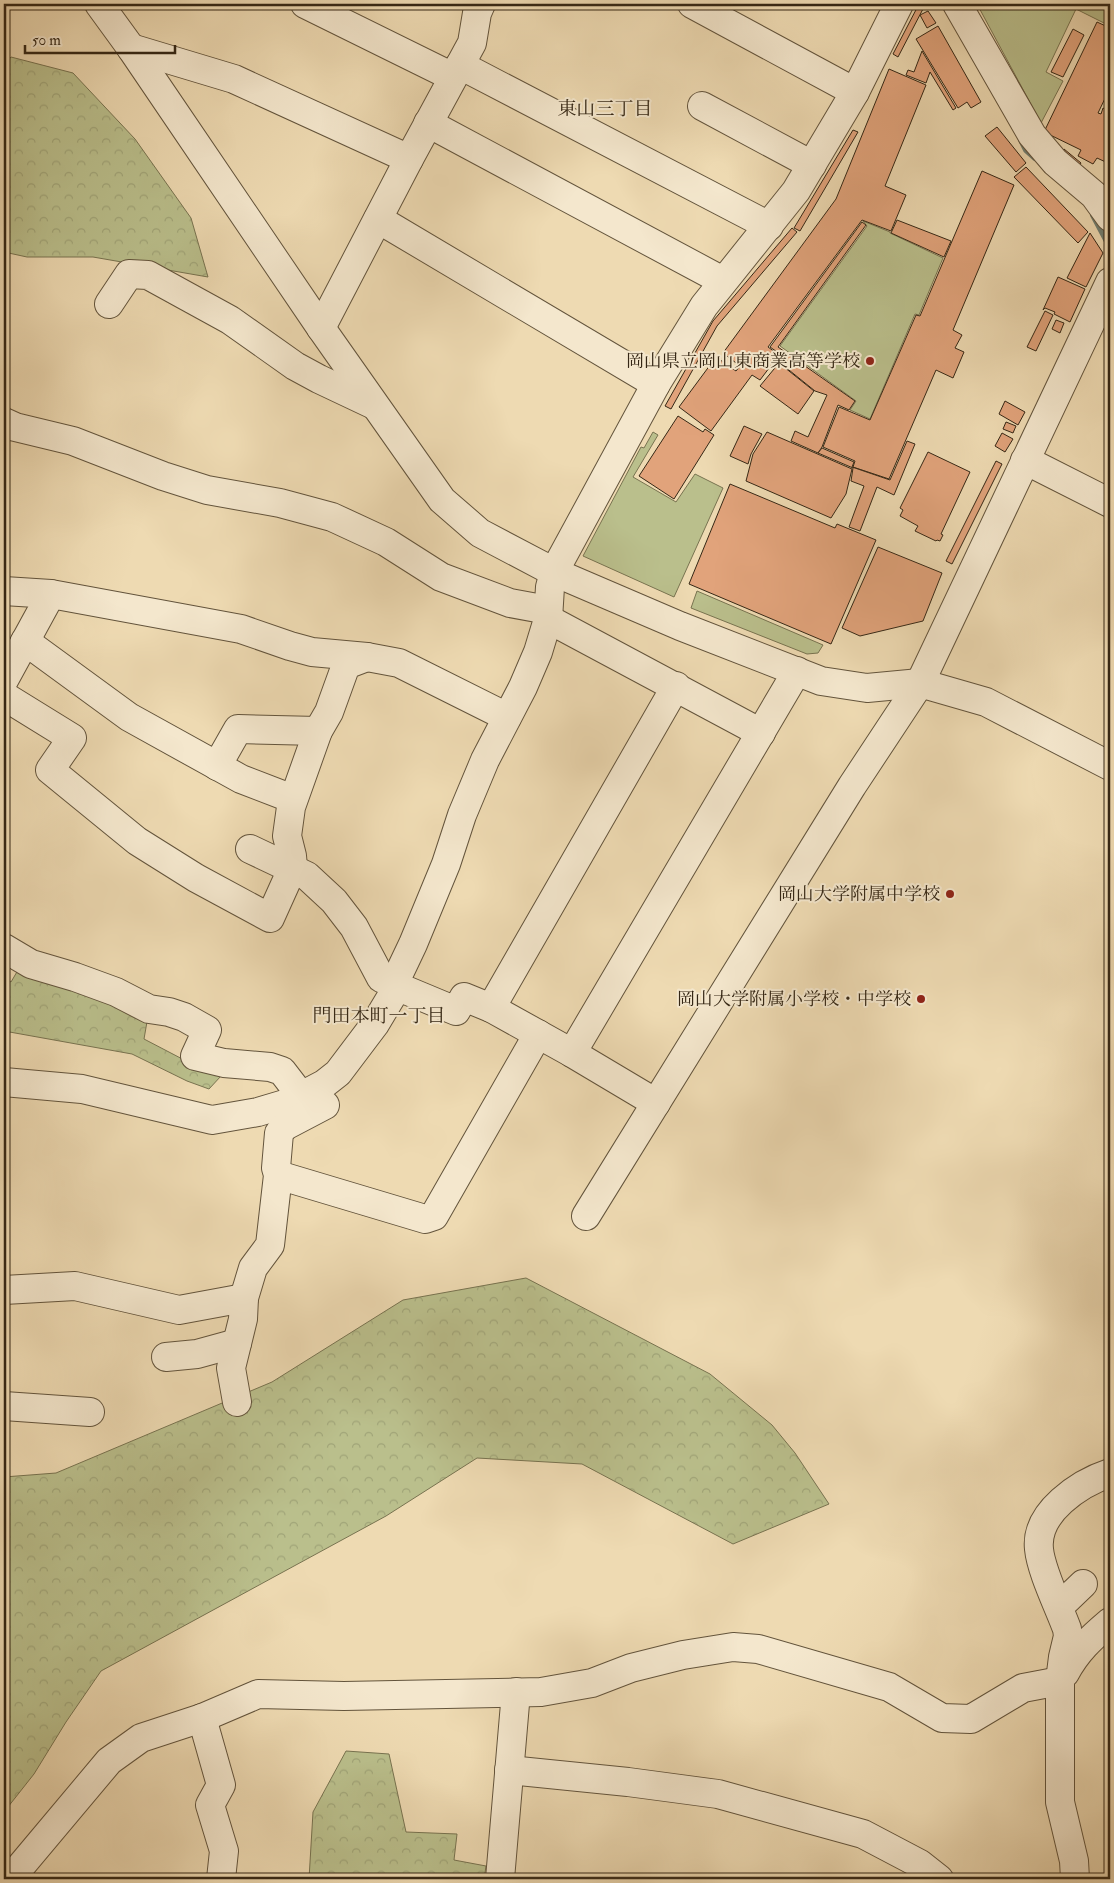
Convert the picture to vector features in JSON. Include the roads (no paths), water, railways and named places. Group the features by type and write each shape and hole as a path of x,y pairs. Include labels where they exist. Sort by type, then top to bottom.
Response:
{"street":[{"path":"98,4 131,48 442,500 480,533 554,572 680,626 821,680 867,688 920,683 986,702 1110,766"},
{"path":"305,4 456,71 769,226"},
{"path":"322,328 409,159 472,43 476,13 481,4"},
{"path":"692,4 855,92"},
{"path":"4,1082 82,1089 212,1120 258,1112 297,1090 338,1073 375,1024 393,994 394,984 415,957 413,944 446,864 462,815 538,652 548,614 550,587 554,572 656,384 704,306 796,191 855,92 899,4"},
{"path":"958,4 1032,135 1055,162 1094,196 1110,217"},
{"path":"131,48 234,79 409,159"},
{"path":"702,106 812,165"},
{"path":"428,123 723,281"},
{"path":"378,219 656,384"},
{"path":"109,304 129,274 148,275 230,320 295,366 375,405"},
{"path":"586,1216 852,786 920,683 1110,282"},
{"path":"4,422 15,427 73,441 163,476 207,490 280,503 332,517 386,542 441,576 510,603 548,614 761,733"},
{"path":"1025,460 1110,504"},
{"path":"4,591 51,594 241,628 312,652 367,657 399,664 507,717"},
{"path":"4,680 51,594"},
{"path":"25,641 129,717 241,779 293,800"},
{"path":"4,696 72,738 50,770 137,841 196,878 270,918 293,868 287,836 293,800 318,731 329,712 346,665 367,657"},
{"path":"572,1053 797,671"},
{"path":"491,1008 676,686"},
{"path":"217,766 238,729 318,731"},
{"path":"250,849 307,876 334,901 354,927 381,978 456,1011 464,997 491,1008 656,1103"},
{"path":"4,948 31,964 116,992 149,1009 169,1012 184,1017 207,1030 195,1056 224,1063 270,1067 282,1071 297,1090"},
{"path":"237,1402 231,1368 243,1319 244,1298 253,1268 270,1245 278,1175 276,1168 279,1133 285,1126 324,1106 343,1093 359,1078 410,1000 394,984"},
{"path":"278,1175 425,1220 434,1216 538,1034"},
{"path":"4,1290 76,1286 180,1310 244,1298"},
{"path":"166,1357 197,1354 237,1343"},
{"path":"4,1406 90,1412"},
{"path":"1075,1879 1074,1861 1060,1802 1060,1681 1062,1657 1068,1636 1040,1554 1040,1533 1048,1517 1061,1501 1076,1490 1110,1473"},
{"path":"1059,1607 1083,1584"},
{"path":"1060,1681 1074,1656 1110,1622"},
{"path":"10,1879 109,1762 141,1738 202,1718 258,1694 344,1696 541,1692 592,1683 648,1663 733,1647 758,1649 889,1687 942,1718 971,1719 1023,1688 1060,1681"},
{"path":"500,1879 516,1692"},
{"path":"202,1718 221,1785 210,1805 224,1851 221,1879"},
{"path":"509,1770 628,1782 718,1794 863,1834 920,1864 939,1879"}],"waterway":[{"path":"1021,140 1026,150 1035,158"},
{"path":"1093,215 1110,247"}],"place":[{"name":"岡山県立岡山東商業高等学校","path":"870,361"},
{"name":"岡山大学附属中学校","path":"950,894"},
{"name":"岡山大学附属小学校・中学校","path":"921,999"}],"district":[{"name":"東山三丁目","path":"605,109"},
{"name":"門田本町一丁目","path":"379,1016"}]}
